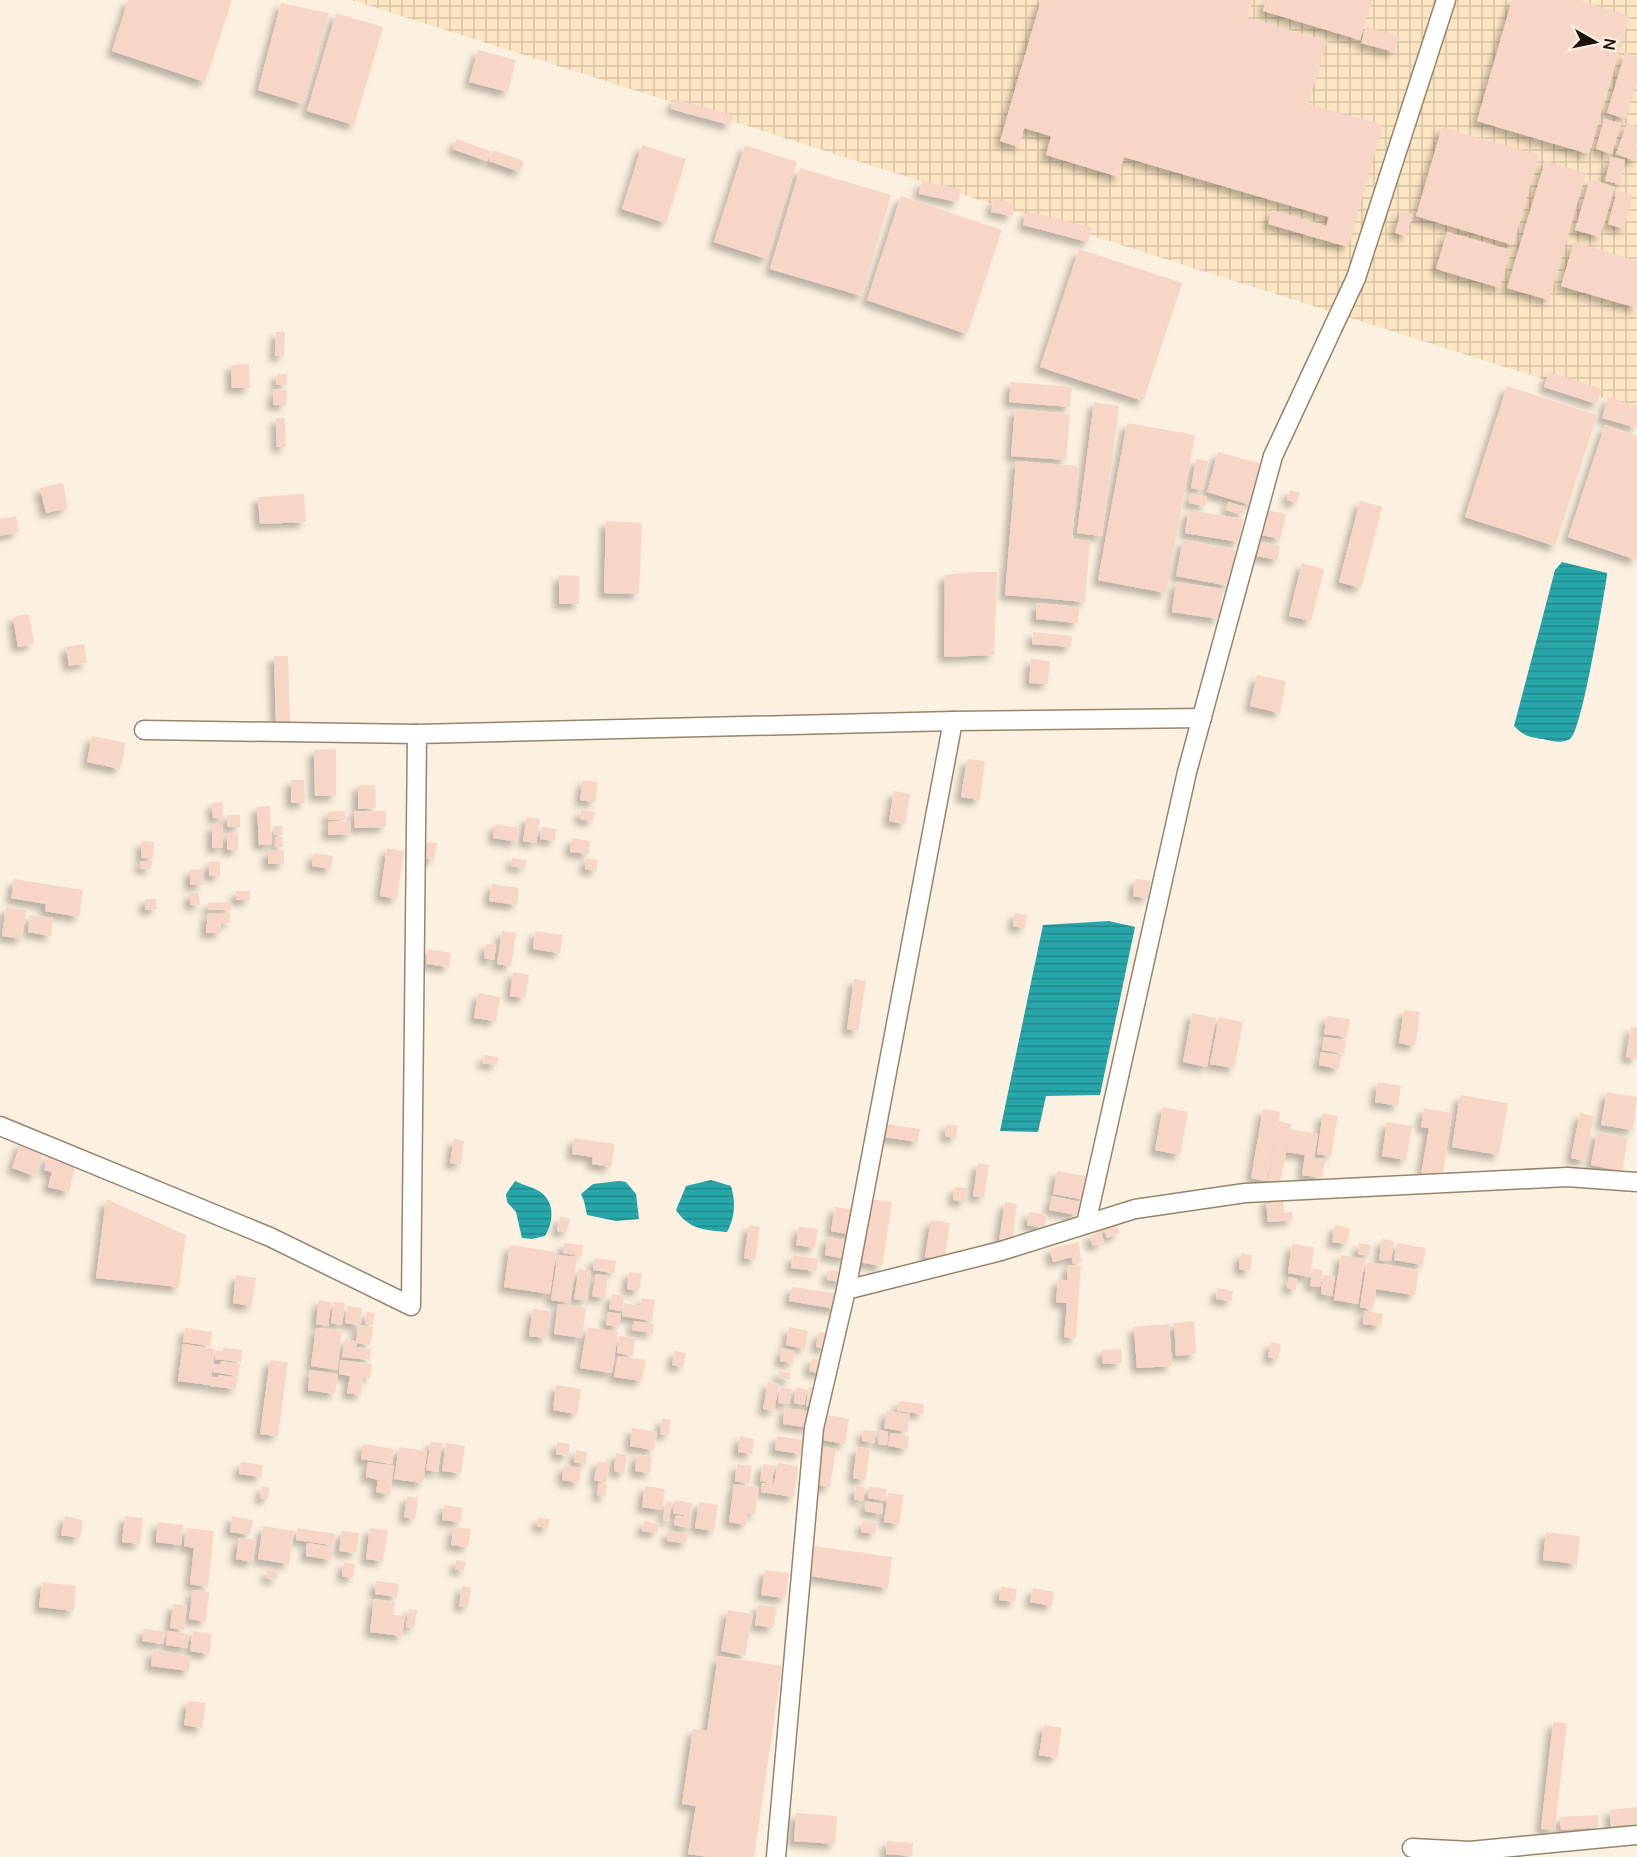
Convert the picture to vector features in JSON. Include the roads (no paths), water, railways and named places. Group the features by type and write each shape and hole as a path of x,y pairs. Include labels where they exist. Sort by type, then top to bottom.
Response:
{"street":[{"path":"1086,1224 1187,772 1273,456 1356,278 1446,0"},
{"path":"144,730 417,734 1202,717"},
{"path":"776,1857 814,1428 846,1290 953,721"},
{"path":"0,1126 270,1237 411,1306 417,734"},
{"path":"846,1290 1001,1251 1135,1209 1245,1193 1567,1177 1637,1182"},
{"path":"1412,1848 1470,1851 1637,1835"}],"water":[{"path":"1562,562 1607,573 1607,576 1592,664 1580,714 1570,739 1560,742 1527,736 1514,726 1555,570"},
{"path":"1109,921 1135,927 1100,1095 1046,1096 1038,1132 1000,1131 1043,925"},
{"path":"711,1180 731,1186 734,1210 727,1232 698,1228 686,1222 676,1210 686,1186"},
{"path":"515,1181 539,1191 548,1200 551,1218 545,1236 532,1239 522,1238 516,1212 507,1202 506,1194"},
{"path":"626,1182 636,1194 639,1219 616,1221 587,1215 581,1194 593,1184"}]}
